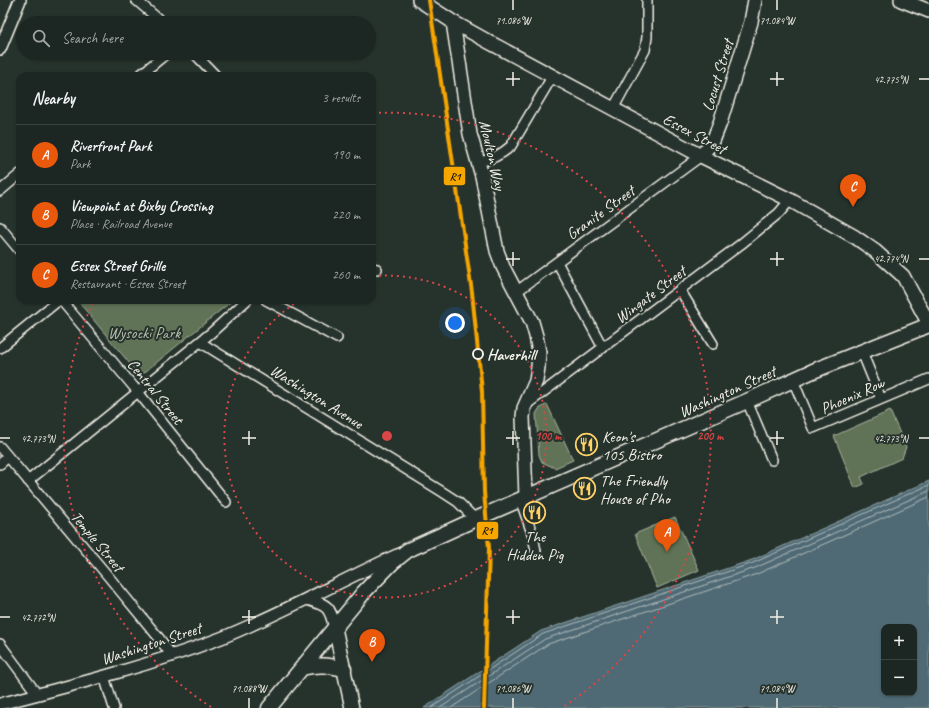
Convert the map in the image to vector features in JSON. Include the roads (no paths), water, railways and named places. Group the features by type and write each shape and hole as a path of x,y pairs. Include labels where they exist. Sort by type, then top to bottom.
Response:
{"main road":[{"name":"Essex Street","path":"419,0 453,22 552,77 702,156 790,200 849,234 875,251 903,276 929,324"},
{"name":"Locust Street","path":"702,156 713,141 720,123 751,22 756,0"},
{"path":"901,0 929,11"},
{"name":"Moulton Way","path":"453,22 470,134 478,162 497,251 503,267 532,322 539,352 536,381 524,408"},
{"name":"Washington Street","path":"269,708 364,592 379,575 408,550 474,519 813,371 929,324"},
{"path":"523,498 524,408"},
{"path":"335,628 352,708"},
{"path":"302,668 325,664 344,670"}],"street":[{"path":"0,49 20,0"},
{"path":"136,0 155,16"},
{"path":"614,109 645,50 647,37 647,0"},
{"path":"144,72 158,60"},
{"path":"201,60 212,72"},
{"path":"478,162 490,160 504,153 511,146 552,77"},
{"name":"Granite Street","path":"516,292 702,156"},
{"path":"0,191 16,177"},
{"name":"Wingate Street","path":"524,408 741,244 779,213 790,200"},
{"path":"0,227 16,246"},
{"path":"557,262 602,348"},
{"path":"680,290 713,344"},
{"path":"0,348 55,304"},
{"name":"Central Street","path":"63,304 138,392 226,502"},
{"path":"28,481 200,342 243,304"},
{"path":"273,304 337,338"},
{"name":"Washington Avenue","path":"200,342 441,491 458,502 474,519"},
{"path":"862,352 881,399"},
{"name":"Phoenix Row","path":"793,380 813,428 929,379"},
{"path":"747,401 772,460"},
{"name":"Temple Street","path":"0,447 108,576 172,656"},
{"path":"0,464 8,457"},
{"path":"523,498 536,551"},
{"name":"Washington Street","path":"0,704 172,656 261,621 408,550"},
{"path":"307,599 322,604 331,612 335,628"},
{"path":"0,644 37,694"},
{"path":"104,676 114,708"}],"water":[{"path":"929,481 929,708 424,708 541,631 752,560"}],"place":[{"name":"Essex Street Grille","path":"853,207"},
{"name":"Haverhill","path":"478,354"},
{"name":"Keon's 105 Bistro","path":"587,445"},
{"name":"The Friendly House of Pho","path":"584,489"},
{"name":"The Hidden Pig","path":"535,512"},
{"name":"Riverfront Park","path":"667,552"},
{"name":"Viewpoint at Bixby Crossing","path":"372,662"}],"park label":[{"name":"Wysocki Park","path":"144,332"}]}
